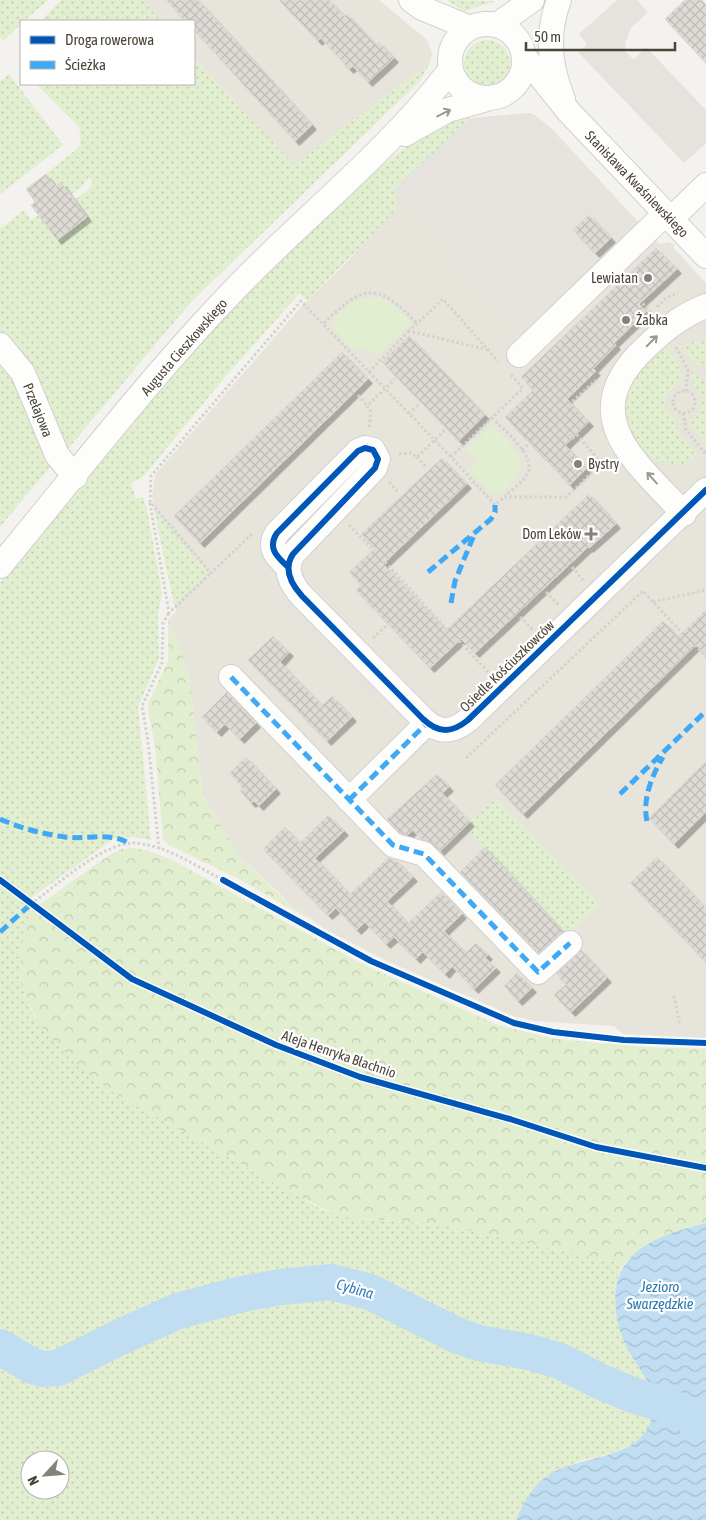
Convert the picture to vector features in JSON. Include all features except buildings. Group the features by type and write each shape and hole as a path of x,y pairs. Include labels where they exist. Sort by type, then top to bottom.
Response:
{"street":[{"path":"497,26 532,0"},
{"path":"417,4 438,29 456,82 464,91 475,97 495,97 518,81 523,72 524,56 530,36 551,0"},
{"path":"559,0 551,23 550,49 556,84 569,112"},
{"path":"417,4 470,28"},
{"path":"450,61 458,38 470,28 484,24 497,26 515,37 524,56"},
{"name":"Stanisława Kwaśniewskiego","path":"524,56 569,112 706,256"},
{"name":"Augusta Cieszkowskiego","path":"386,146 450,61"},
{"name":"Stanisława Kwaśniewskiego","path":"495,97 528,94 569,112"},
{"name":"Augusta Cieszkowskiego","path":"0,566 180,350 234,289 343,183 386,146 448,110 495,97"},
{"path":"508,362 669,216 706,185"},
{"path":"684,514 625,447 616,429 612,403 616,385 626,369 661,332 681,318 706,306"},
{"path":"681,318 706,321"},
{"name":"Przełajowa","path":"0,345 23,373 56,452 74,477"},
{"name":"Osiedle Kościuszkowców","path":"288,567 274,551 272,543 275,535 358,451 364,448 373,450 378,459 375,468 293,554 288,567 290,580 302,596 427,723 436,729 444,731 456,728 468,720 684,514 706,490"},
{"path":"231,677 395,846 424,854 538,972 570,943"},
{"path":"350,800 427,723"}],"path":[{"path":"323,324 349,300 373,293 392,298 417,324"},
{"path":"369,372 443,300 488,350 508,362 523,388 451,457"},
{"path":"639,300 651,312"},
{"path":"169,613 150,502 150,478 153,471 301,301 496,505 529,471 528,458 492,418"},
{"path":"409,331 488,350"},
{"path":"673,344 683,357 688,370 686,390"},
{"path":"565,408 602,375"},
{"path":"368,406 395,379"},
{"path":"686,390 693,395 695,405 690,411 683,413 674,408 672,400 676,394 686,390"},
{"path":"358,395 368,406 371,417 367,432"},
{"path":"409,414 419,404"},
{"path":"683,413 686,430 706,454"},
{"path":"562,427 574,438 577,435 598,459"},
{"path":"417,456 445,430"},
{"path":"522,450 534,439"},
{"path":"393,454 410,453 417,456 426,467"},
{"path":"504,497 566,496 594,471"},
{"path":"150,502 211,573"},
{"path":"343,519 373,550"},
{"path":"159,849 148,741 142,706 162,663 162,623 169,613 254,533"},
{"path":"385,562 447,628"},
{"path":"653,602 706,590"},
{"path":"466,758 643,591 682,633"},
{"path":"546,592 562,609"},
{"path":"520,617 536,635"},
{"path":"369,642 386,626"},
{"path":"694,645 706,657"},
{"path":"31,904 112,848 135,843 159,849 222,880"},
{"path":"23,898 39,910"},
{"path":"674,996 680,1026"}],"shaded area":[{"path":"142,0 379,0 427,40 432,53 430,63 294,166 195,58 195,20 160,20"},
{"path":"617,0 637,0 648,12 631,28 625,43 626,52 634,60 646,47 706,110 706,143 684,163 578,52 587,44 579,34"},
{"path":"530,113 552,129 659,244 669,242 675,245 673,247 706,283 706,1038 623,1034 614,1026 535,1021 513,1016 387,961 325,929 295,908 238,855 203,796 188,668 168,620 176,611 152,497 155,475 299,309 348,261 398,201 394,189 471,118"},
{"path":"530,113 631,222 515,322 394,189 471,118"},
{"path":"290,596 382,690 372,699 280,606"}],"green space":[{"path":"0,0 48,0 25,20 20,20 20,25 3,41 0,37"},
{"path":"61,0 142,0 160,20 42,20"},
{"path":"447,0 497,1 464,11"},
{"path":"492,40 496,41 506,50 509,54 509,72 500,82 492,86 482,86 474,82 465,72 464,58 468,50 478,41"},
{"path":"195,58 294,165 430,63 420,81 191,302 67,450 0,339 0,229 24,210 31,220 38,215 57,240 87,217 74,200 88,190 93,182 89,177 82,187 70,195 61,183 56,187 46,174 79,147 81,140 79,127 37,85 195,85"},
{"path":"9,74 63,145 0,194 0,82"},
{"path":"458,118 471,118 395,189 398,201 394,212 307,301 299,294 226,376 143,477 131,483 136,499 143,497 147,509 162,593 158,615 159,658 138,707 151,840 136,837 115,838 31,898 0,874 0,583 198,344 238,301 356,186 432,127"},
{"path":"370,297 388,300 412,323 377,356 371,350 352,349 334,329 334,318 342,310 354,302"},
{"path":"691,342 706,342 706,362 701,367 690,360 682,345"},
{"path":"666,347 678,364 681,379 680,384 668,392 666,406 674,418 679,432 698,455 682,465 667,464 654,458 644,450 635,439 627,413 632,385 643,370"},
{"path":"0,358 10,371 50,467 0,527"},
{"path":"692,366 698,370 695,373 706,383 706,444 692,428 688,420 697,414 701,404 700,395 693,386"},
{"path":"492,425 516,451 521,465 512,483 501,494 491,494 468,470 478,461 467,449"},
{"path":"154,510 208,572 174,605"},
{"path":"168,620 188,668 203,796 238,855 277,893 309,919 237,878 168,845 163,840 155,746 148,710 149,702 168,661"},
{"path":"496,798 600,904 567,935 465,826"},
{"path":"135,848 172,860 362,964 498,1025 556,1039 644,1047 706,1049 706,1223 652,1243 624,1264 440,1224 341,1217 300,1197 111,1091 82,1069 45,1032 26,1000 22,984 21,948 26,922 32,910 108,856 121,849"},
{"path":"0,885 32,910 23,934 21,965 22,984 26,1000 34,1016 111,1091 321,1209 359,1219 440,1224 624,1264 616,1287 616,1311 623,1336 651,1391 653,1414 650,1424 640,1439 632,1444 597,1457 581,1460 572,1465 520,1510 516,1520 0,1520"}],"water":[{"name":"Jezioro Swarzędzkie","path":"706,1223 706,1520 516,1520 529,1495 543,1479 562,1469 620,1450 633,1444 643,1435 650,1423 653,1412 652,1393 628,1350 619,1325 616,1310 616,1290 620,1273 629,1260 655,1240 671,1233"}],"waterway":[{"name":"Cybina","path":"0,1347 32,1366 44,1369 58,1368 178,1311 242,1294 281,1287 331,1282 370,1292 456,1335 479,1343 529,1352 560,1361 599,1381 635,1396 663,1404 706,1423"}],"marked path":[{"path":"428,572 491,519 495,512 495,505"},
{"path":"451,603 455,581 474,535"},
{"path":"231,677 393,845 424,854 538,972 570,943"},
{"path":"620,794 706,711"},
{"path":"349,800 427,723"},
{"path":"647,821 647,796 655,772 663,757"},
{"path":"0,819 48,834 73,838 107,837 123,840 130,844"},
{"path":"0,932 31,904"}],"cycle path":[{"path":"288,567 277,556 273,548 274,538 277,533 358,451 365,448 373,450 378,459 375,468 293,554 289,565 290,576 302,596 423,719 435,727 446,730 468,720 706,490"},
{"name":"Aleja Henryka Błachnio","path":"0,880 132,979 276,1045 360,1077 510,1119 596,1147 706,1168"},
{"path":"223,880 371,961 514,1023 553,1032 624,1040 706,1043"}],"place":[{"name":"Lewiatan","path":"648,278"},
{"name":"Żabka","path":"626,320"},
{"name":"Bystry","path":"578,464"},
{"name":"Dom Leków","path":"591,534"}]}
